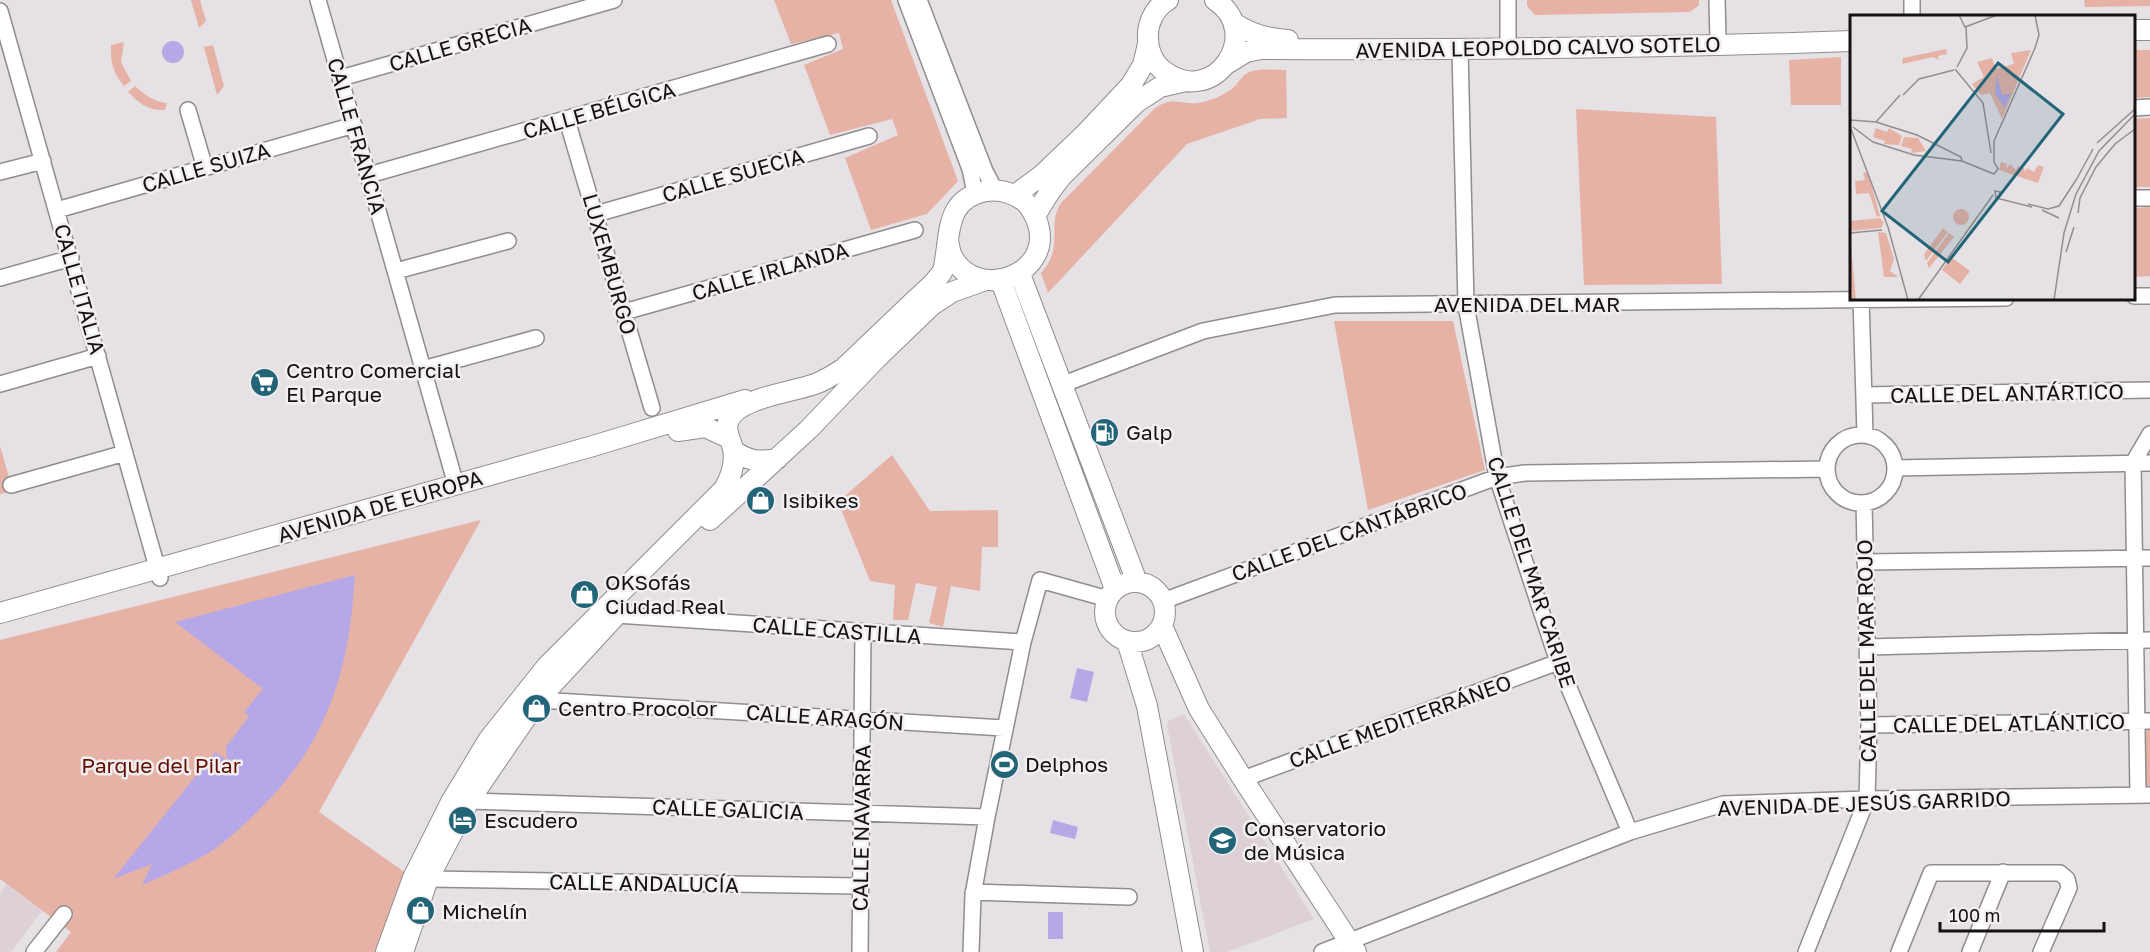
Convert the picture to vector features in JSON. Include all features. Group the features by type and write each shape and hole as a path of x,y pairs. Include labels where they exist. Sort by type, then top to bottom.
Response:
{"main road":[{"path":"1215,0 1234,23 1236,37 1234,51 1228,63"},
{"path":"1015,195 1042,176 1131,86 1143,65 1148,33 1160,4"},
{"name":"AVENIDA LEOPOLDO CALVO SOTELO","path":"1234,23 1244,30 1279,40 1508,44 1850,35"},
{"name":"AVENIDA LEOPOLDO CALVO SOTELO","path":"1035,216 1061,177 1137,102 1160,87 1209,78 1246,52 1261,49 1460,50 1850,41"},
{"path":"1148,44 1160,68 1172,77 1186,81"},
{"path":"387,952 394,925 413,878 451,802 489,739 547,666 724,489 731,477 728,422 736,409 817,384 844,368 943,271 950,221 959,205 985,191 1015,195 1027,204 1035,216 1039,235 1037,253 1029,265 1020,274 952,291 932,305 777,459 687,542 538,700 469,801 428,879 403,952"},
{"path":"948,240 953,257 964,271 992,281 1112,594"},
{"path":"1020,274 1137,582"},
{"name":"AVENIDA DE EUROPA","path":"0,623 456,484 593,446 736,402 760,400"},
{"name":"AVENIDA DE EUROPA","path":"0,613 576,462 693,427 705,427 731,444 746,459 766,461 777,459"},
{"path":"1137,582 1156,591 1165,613 1162,626 1156,634 1139,642 1126,641 1115,635 1106,620 1105,607 1112,594 1124,584 1137,582"},
{"path":"1162,626 1199,709 1353,947"},
{"path":"1126,641 1147,706 1193,952"}],"street":[{"name":"CALLE FRANCIA","path":"318,0 456,484"},
{"name":"CALLE GRECIA","path":"341,78 614,0"},
{"path":"906,0 970,169 985,191"},
{"path":"919,0 985,171 985,191"},
{"path":"1508,0 1508,44"},
{"path":"1717,0 1718,39"},
{"name":"CALLE ITALIA","path":"0,10 158,573"},
{"name":"CALLE BÉLGICA","path":"369,175 828,44"},
{"name":"CALLE DEL MAR CARIBE","path":"1460,50 1466,305 1497,477 1558,662 1630,832"},
{"path":"0,68 15,64"},
{"path":"188,110 205,168"},
{"name":"LUXEMBURGO","path":"567,120 652,408"},
{"name":"CALLE SUIZA","path":"57,210 354,125"},
{"name":"CALLE SUECIA","path":"596,214 869,136"},
{"path":"0,172 43,161"},
{"name":"CALLE IRLANDA","path":"624,312 915,230"},
{"path":"396,271 508,241"},
{"path":"0,278 71,258"},
{"path":"1861,300 1865,435"},
{"name":"AVENIDA DEL MAR","path":"1061,385 1203,331 1335,305 1861,300"},
{"path":"423,369 536,338"},
{"path":"0,384 98,356"},
{"name":"CALLE DEL ANTÁRTICO","path":"1864,395 2150,390"},
{"path":"2144,795 2143,640 2133,558 2133,463 2150,434"},
{"path":"1853,435 1865,435 1877,439 1887,447 1893,457 1895,468 1892,482 1886,492 1876,500 1864,503 1852,502 1834,491 1828,480 1826,469 1831,451 1839,442 1853,435"},
{"path":"11,485 125,453"},
{"path":"1895,468 2150,463"},
{"name":"CALLE DEL CANTÁBRICO","path":"1162,601 1497,477 1525,473 1826,469"},
{"name":"CALLE DEL MAR ROJO","path":"1864,503 1869,725 1867,799"},
{"path":"1865,562 2150,558"},
{"path":"971,952 974,892 987,817 1023,642 1040,580 1112,594"},
{"name":"CALLE CASTILLA","path":"616,615 1023,642"},
{"name":"CALLE NAVARRA","path":"860,952 863,632"},
{"path":"1867,646 2143,640"},
{"name":"CALLE MEDITERRÁNEO","path":"1243,779 1558,662"},
{"name":"CALLE ARAGÓN","path":"538,700 1004,728"},
{"name":"CALLE DEL ATLÁNTICO","path":"1869,725 2144,722"},
{"name":"AVENIDA DE JESÚS GARRIDO","path":"1322,952 1353,947 1630,832 1723,804 1867,799 2144,795"},
{"path":"1806,952 1867,799"},
{"name":"CALLE GALICIA","path":"469,801 987,817"},
{"path":"1970,952 2003,872"},
{"path":"1899,952 1931,873 2060,873 2067,879 2069,888 2041,952"},
{"name":"CALLE ANDALUCÍA","path":"428,879 860,886"},
{"path":"974,892 1129,897"},
{"path":"34,952 64,914"}],"shaded area":[{"path":"173,41 183,48 184,52 177,62 173,63 163,56 162,52 169,42"},
{"path":"355,575 343,664 328,710 307,752 278,790 222,844 183,867 142,885 152,864 113,879 215,752 227,760 226,747 249,716 244,712 263,689 175,622"},
{"path":"1077,668 1094,672 1087,702 1070,698"},
{"name":"Conservatorio de Música","path":"1184,714 1314,919 1227,952 1210,952 1167,725 1168,721"},
{"path":"1053,820 1078,827 1075,839 1050,833"},
{"path":"6,884 42,911 11,952 0,952 0,894"},
{"path":"1048,912 1063,912 1063,939 1048,939"}],"green space":[{"path":"191,0 200,0 206,21 199,28"},
{"path":"774,0 891,0 958,181 927,214 871,230 845,158 898,135 892,119 830,135 804,65 843,49 839,33 791,44"},
{"path":"1527,0 1699,0 1699,5 1690,12 1535,15 1527,6"},
{"path":"2084,0 2150,0 2150,6 2085,7"},
{"path":"124,42 121,62 131,81 124,86 115,72 111,45"},
{"path":"213,45 224,86 217,95 204,47"},
{"path":"2135,50 2150,50 2150,97 2135,98"},
{"path":"1841,57 1841,105 1791,105 1789,60"},
{"path":"1286,70 1287,118 1260,119 1187,144 1048,293 1041,273 1052,254 1055,220 1061,203 1154,109 1167,102 1196,103 1216,98 1225,94 1249,72"},
{"path":"135,86 150,98 167,103 165,110 149,108 136,100 128,92"},
{"path":"1576,109 1716,117 1722,284 1584,285"},
{"path":"2150,118 2150,187 2135,187 2135,119"},
{"path":"2150,207 2150,276 2135,277 2135,208"},
{"path":"1334,321 1453,321 1485,470 1368,510"},
{"path":"0,446 13,491 0,494"},
{"path":"892,455 930,511 998,510 998,547 982,547 980,591 951,586 943,627 929,623 937,587 916,583 908,620 893,620 895,585 870,581 838,502"},
{"name":"Parque del Pilar","path":"481,520 319,812 413,878 391,952 56,952 71,932 0,879 0,640"},
{"path":"2150,721 2150,795 2138,795 2138,722"}],"place":[{"name":"Centro Comercial El Parque","path":"265,382"},
{"name":"Galp","path":"1105,432"},
{"name":"Isibikes","path":"761,500"},
{"name":"OKSofás Ciudad Real","path":"584,594"},
{"name":"Centro Procolor","path":"537,708"},
{"name":"Delphos","path":"1004,764"},
{"name":"Escudero","path":"463,820"},
{"name":"Conservatorio de Música","path":"1223,840"},
{"name":"Michelín","path":"421,911"}]}
